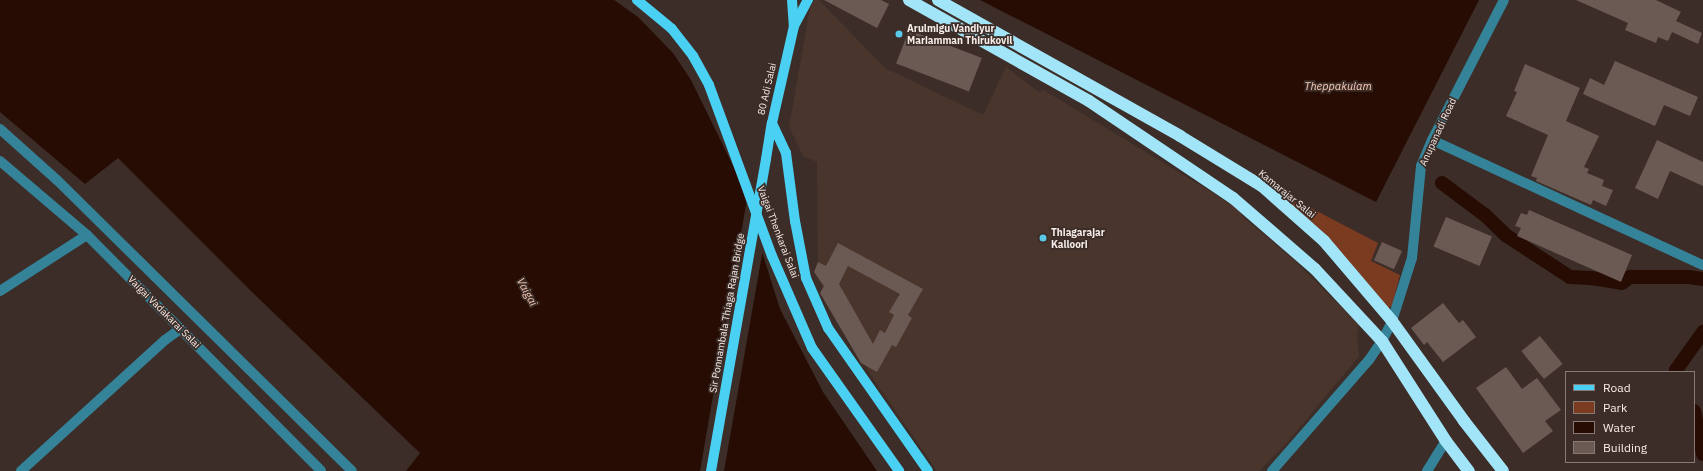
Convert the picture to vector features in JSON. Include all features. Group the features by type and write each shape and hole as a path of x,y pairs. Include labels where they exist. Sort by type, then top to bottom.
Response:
{"highway":[{"path":"909,0 1088,100 1233,198 1315,269 1382,341 1446,441 1469,471"},
{"name":"Kamarajar Salai","path":"938,0 1180,136 1262,186 1324,241 1392,321 1464,421 1503,471"}],"main road":[{"name":"80 Adi Salai","path":"792,0 794,26"},
{"name":"80 Adi Salai","path":"766,159 772,123 794,26 808,0"},
{"name":"Vaigai Thenkarai Salai","path":"639,1 672,29 693,56 709,85 772,256 812,348 899,471"},
{"name":"Vaigai Thenkarai Salai","path":"772,123 786,153 795,221 806,278 828,328 928,471"},
{"name":"Sir Ponnambala Thiaga Rajan Bridge","path":"711,471 766,159"}],"street":[{"name":"Anupanadi Road","path":"1272,471 1369,360 1382,341 1392,321 1412,258 1421,166 1432,140 1504,0"},
{"path":"0,129 57,180 352,471"},
{"path":"1432,140 1703,265"},
{"name":"Vaigai Vadakarai Salai","path":"0,160 87,235 321,471"},
{"path":"0,291 87,235"},
{"path":"21,471 165,340 180,329"},
{"path":"1427,471 1446,441"}],"shaded area":[{"name":"Thiagarajar Kalloori","path":"814,0 819,0 885,68 983,115 1006,67 1040,93 1042,89 1239,209 1244,218 1293,259 1359,325 1357,335 1359,356 1286,444 1259,471 937,471 870,374 818,279 817,162 803,156 789,127 810,8"}],"green space":[{"path":"1288,196 1378,243 1371,261 1400,275 1392,306 1387,309 1285,199"}],"water":[{"name":"Vaigai","path":"0,0 614,0 638,17 673,53 691,80 738,176 780,309 823,392 877,471 406,471 420,453 252,292 118,158 85,184 0,112"},
{"name":"Theppakulam","path":"980,0 1479,0 1376,202"}],"pier":[{"path":"747,199 763,249 724,471 700,471"}],"building":[{"path":"824,0 881,0 889,4 877,28"},
{"path":"1576,0 1656,0 1681,12 1676,21 1702,33 1698,44 1672,32 1668,41 1658,37 1656,43 1625,30 1628,23"},
{"path":"909,30 982,58 969,92 896,64"},
{"path":"1615,61 1698,97 1690,116 1664,105 1655,126 1583,94 1590,78 1604,85"},
{"path":"1525,64 1580,88 1566,121 1599,136 1584,167 1589,169 1587,173 1604,180 1602,186 1613,190 1606,206 1593,200 1591,205 1536,181 1537,178 1531,176 1548,135 1506,116 1517,92 1514,91"},
{"path":"1657,140 1703,162 1703,186 1670,171 1658,199 1635,188"},
{"path":"1529,210 1632,255 1621,282 1517,236 1521,228 1515,226 1521,213 1527,215"},
{"path":"1446,217 1492,237 1480,266 1433,246"},
{"path":"1382,242 1402,251 1394,269 1374,260"},
{"path":"838,243 923,289 908,315 912,318 896,347 892,345 877,372 861,363 820,293 824,286 814,272 818,262 826,266","holes":["848,266 900,294 889,312 894,315 885,333 880,330 873,344 839,284"]},
{"path":"1443,303 1459,323 1463,320 1476,337 1443,362 1427,342 1424,345 1411,328"},
{"path":"1540,336 1563,364 1544,379 1521,351"},
{"path":"1506,367 1522,389 1537,378 1561,410 1545,421 1553,431 1523,453 1476,388"}],"waterway":[{"path":"1442,183 1485,215 1507,236 1570,277 1591,278 1622,283 1630,277 1689,277 1703,279"},
{"path":"1676,371 1703,332"},
{"path":"1695,416 1703,454"}],"place":[{"name":"Arulmigu Vandiyur Mariamman Thirukovil","path":"899,34"},
{"name":"Thiagarajar Kalloori","path":"1043,238"}]}
